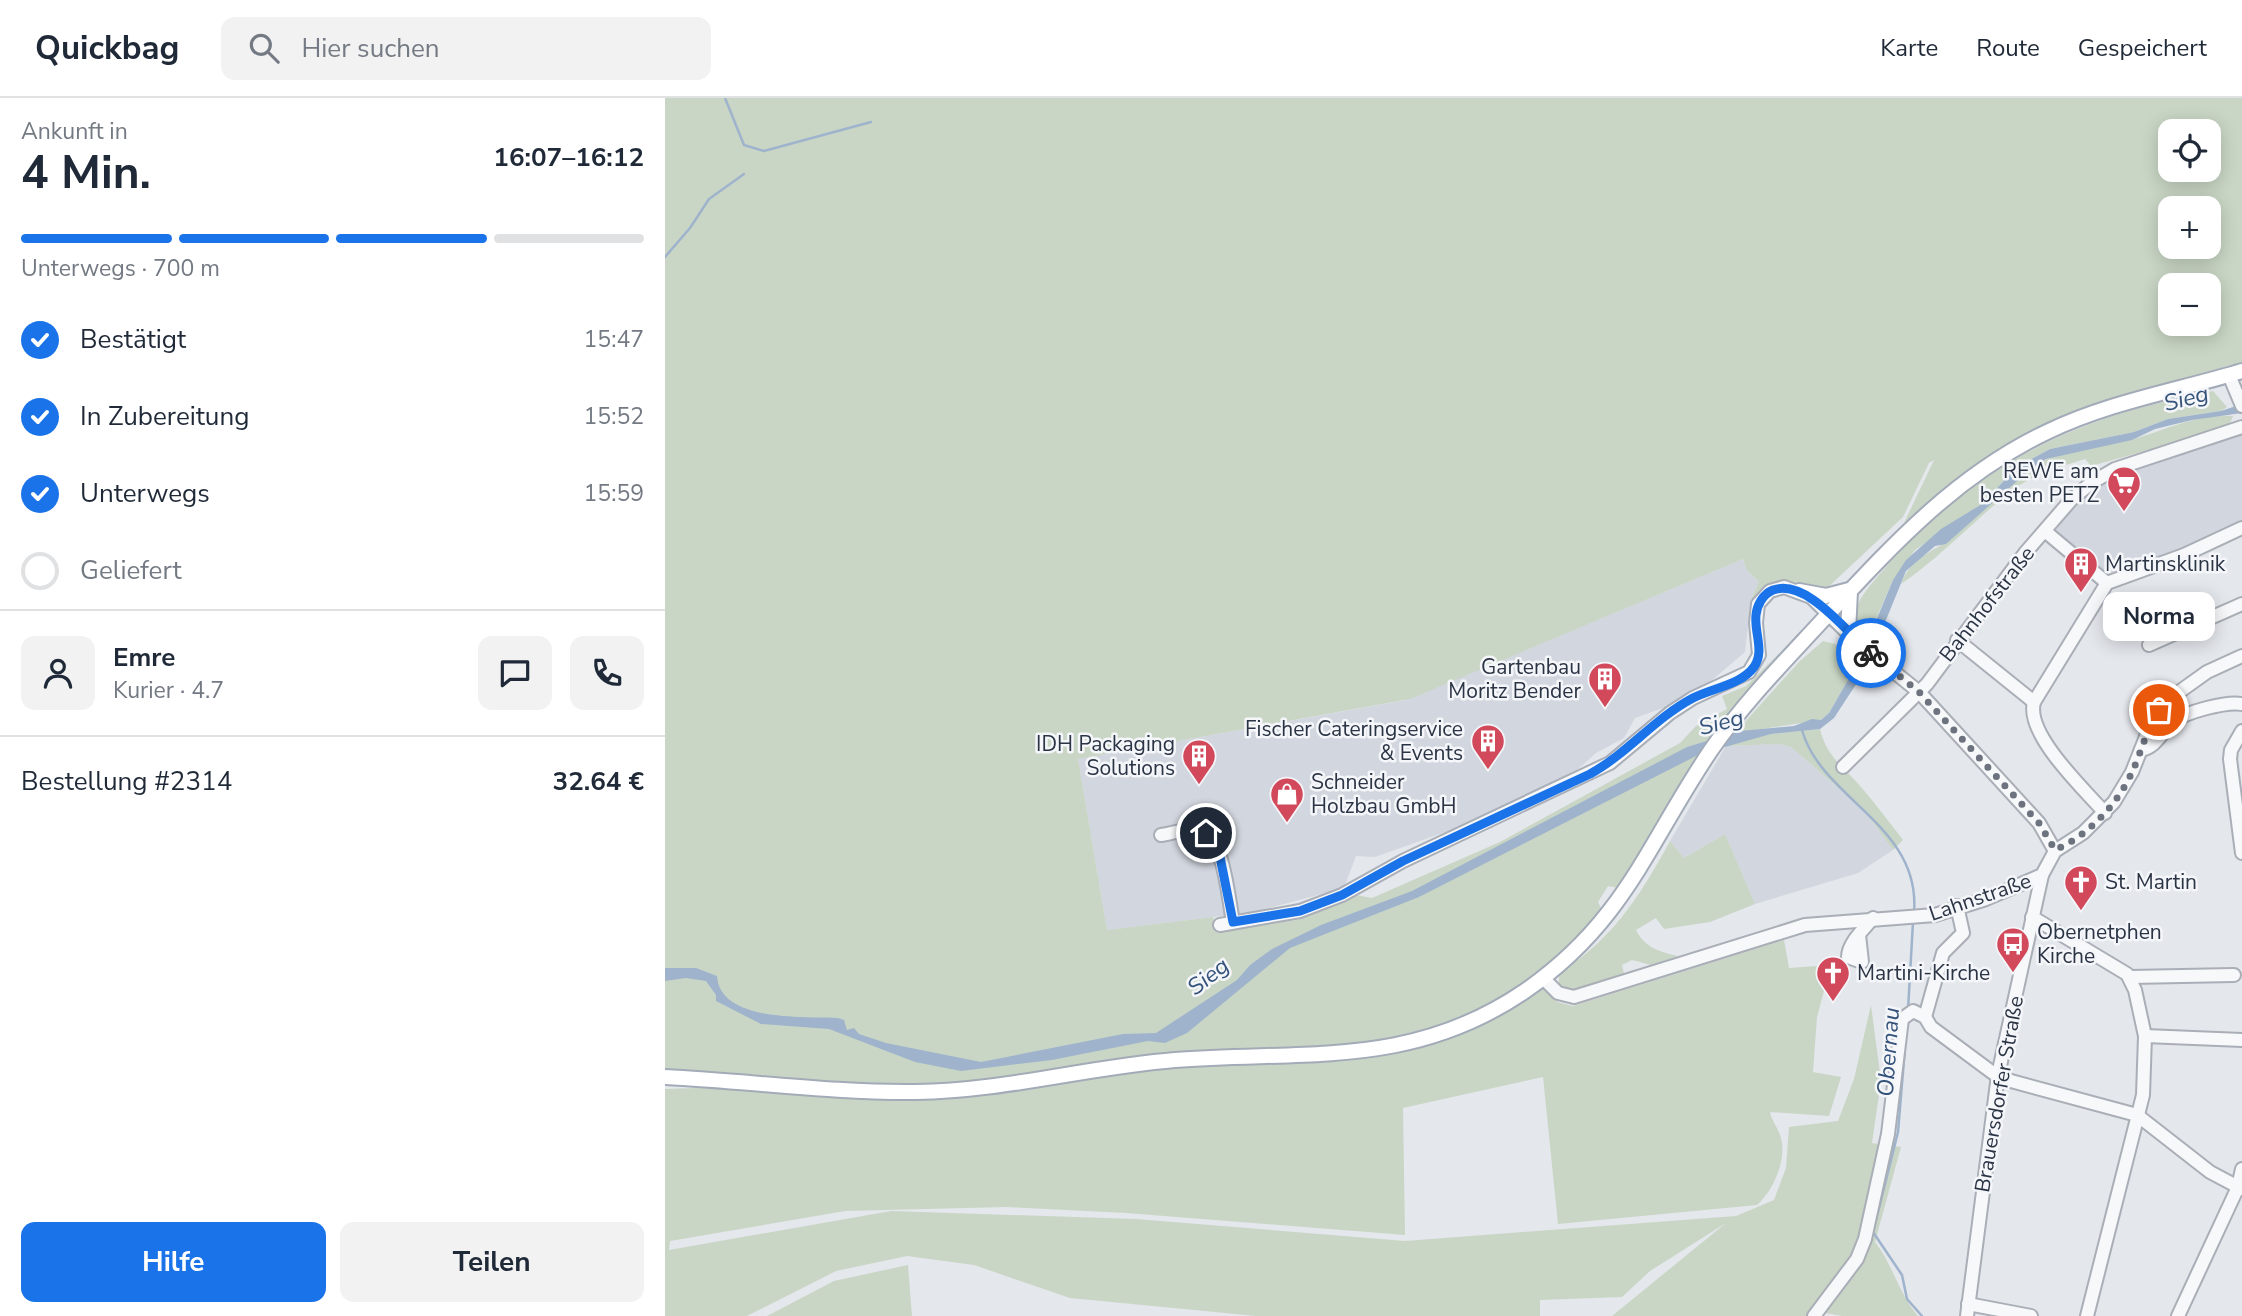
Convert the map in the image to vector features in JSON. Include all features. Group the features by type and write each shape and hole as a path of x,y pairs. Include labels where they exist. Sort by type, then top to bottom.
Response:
{"main road":[{"path":"665,1077 917,1092 1001,1084 1175,1060 1369,1052 1425,1039 1460,1026 1501,1006 1543,978 1578,948 1622,899 1690,783 1739,713 1850,590 1933,506 2017,447 2108,407 2236,373"},
{"path":"1799,590 1826,596 1850,590"},
{"path":"1850,590 1847,611 1852,637"}],"street":[{"path":"2236,373 2236,391 2242,406"},
{"name":"Bahnhofstraße","path":"1843,766 1919,692 2025,553 2071,500 2091,483 2115,469 2242,428"},
{"path":"2105,813 2044,740 2034,722 2034,702 2107,583 2184,555 2242,528"},
{"path":"2046,532 2107,583"},
{"path":"1161,835 1189,830 1206,833 1218,847 1226,923 1300,911 1342,895 1403,861 1610,763 1670,713 1693,698 1749,672 1759,655 1755,623 1758,604 1770,591 1784,587 1799,590 1919,692 2039,823 2055,850 2083,833 2105,813 2126,785 2153,719 2165,702 2200,676 2242,656"},
{"path":"2149,645 2242,604"},
{"path":"1957,640 2034,702"},
{"path":"2141,750 2150,749 2166,728 2182,716 2226,703 2242,704"},
{"path":"2236,741 2242,853"},
{"name":"Lahnstraße","path":"1543,978 1558,993 1574,997 1714,951 1805,925 1935,915 1986,899 2042,875 2055,850"},
{"name":"Brauersdorfer Straße","path":"1968,1310 1997,1075 2042,875"},
{"path":"1814,1316 1857,1259 1865,1239 1914,1015 1943,953 1963,933 1957,906"},
{"path":"2032,917 2116,965 2130,977 2145,1036 2143,1095 2087,1316"},
{"path":"1859,935 1873,918"},
{"path":"2130,977 2234,975"},
{"path":"1914,1015 1997,1075 2137,1115 2210,1172 2240,1188"},
{"path":"2145,1036 2242,1040"},
{"path":"2178,1316 2240,1188 2242,1169"},
{"path":"1968,1310 2031,1316"}],"shaded area":[{"path":"2242,432 2242,523 2107,580 2054,532 2082,497 2103,480"},
{"path":"1743,559 1746,569 1759,582 1751,600 1745,652 1705,686 1666,707 1635,718 1624,738 1596,753 1567,779 1476,821 1375,857 1356,856 1344,888 1254,912 1107,930 1078,759 1406,700"},
{"path":"1780,744 1791,747 1864,810 1893,850 1858,873 1755,904 1725,834 1684,858 1670,841 1726,746"}],"green space":[{"path":"665,98 2242,98 2242,362 2104,404 2023,439 1944,490 1904,523 1934,460 1929,463 1903,517 1825,590 1782,581 1766,586 1751,600 1759,582 1746,569 1743,559 1410,699 1078,759 1107,930 1213,917 1218,929 1297,920 1356,895 1372,898 1500,842 1680,743 1696,726 1727,709 1722,696 1746,686 1801,632 1771,662 1714,731 1619,888 1608,886 1598,902 1603,912 1534,978 1557,1002 1573,1006 1784,940 1789,968 1831,965 1817,1017 1813,1072 1841,1077 1829,1116 1770,1112 1781,1138 1782,1156 1773,1183 1757,1205 1558,1224 1543,1077 1403,1108 1405,1235 1126,1213 1006,1207 845,1211 670,1241 669,1250 891,1211 1136,1219 1405,1241 1736,1216 1774,1200 1786,1168 1789,1127 1838,1121 1854,1079 1871,1005 1881,1081 1872,1143 1901,1147 1875,1242 1918,1316 1842,1316 1820,1312 1818,1316 1612,1316 1726,1223 1650,1271 1622,1297 1540,1300 1540,1316 1256,1316 1070,1298 974,1265 907,1256 836,1271 747,1316 665,1316 665,1089 725,1087 869,1100 998,1092 997,1080 889,1088 665,1070"},
{"path":"2213,391 2227,407 2221,411 2168,419 2134,432 2050,449 2017,467 1982,504 1915,550 1893,580 1868,637 1860,629 1856,621 1858,605 1873,582 1915,537 1951,504 1989,476 2029,452 2115,415"},
{"path":"2233,416 2229,426 2214,432 2091,466 2085,459 2027,481 2010,492 1901,584 1918,560 1951,539 2011,484 2045,460 2075,450 2129,440 2192,420"},
{"path":"1823,641 1835,644 1860,659 1829,713 1821,720 1735,733 1799,662"},
{"path":"1820,729 1836,761 1867,793 1903,840 1893,850 1864,810 1791,747 1780,744 1726,746 1769,734"},
{"path":"1725,834 1755,904 1710,922 1664,929 1656,918 1636,930 1648,945 1678,956 1651,965 1632,960 1622,965 1624,974 1569,991 1559,985 1559,976 1596,945 1631,906 1670,841 1684,858"},
{"path":"908,1265 912,1316 767,1316 834,1281"}],"water":[{"path":"2242,404 2242,413 2192,420 2155,429 2132,440 2046,459 2025,474 1946,544 1935,546 1906,571 1866,669 1834,718 1820,729 1771,734 1700,754 1419,897 1290,948 1187,1033 1165,1043 1148,1041 1052,1060 961,1071 915,1062 829,1029 761,1024 716,1001 716,995 706,981 686,978 665,981 665,968 696,968 717,976 722,991 733,1002 748,1009 786,1016 838,1018 844,1020 847,1030 854,1028 859,1034 886,1043 981,1062 1123,1034 1156,1033 1237,980 1250,965 1272,949 1321,925 1412,891 1687,747 1740,731 1794,726 1812,719 1821,720 1829,713 1860,659 1893,580 1906,560 1941,529 1982,504 2017,467 2050,449 2134,432 2168,419 2221,411"}],"waterway":[{"path":"725,98 744,145 764,151 871,122"},
{"path":"665,257 690,228 709,199 744,174"},
{"name":"Obernau","path":"1802,730 1813,754 1829,775 1887,834 1902,857 1912,882 1914,912"},
{"name":"Obernau","path":"1908,1010 1913,922"},
{"name":"Obernau","path":"1905,1048 1898,1132 1873,1232 1902,1275 1907,1299 1922,1316"}],"way so far":[{"path":"1871,653 1919,692 2039,823 2055,850 2083,833 2114,802 2132,772 2159,710"}],"place":[{"name":"REWE am besten PETZ","path":"2124,513"},
{"name":"Martinsklinik","path":"2081,594"},
{"name":"Gartenbau Moritz Bender","path":"1605,709"},
{"name":"Norma","path":"2159,710"},
{"name":"Fischer Cateringservice & Events","path":"1488,771"},
{"name":"IDH Packaging Solutions","path":"1199,786"},
{"name":"Schneider Holzbau GmbH","path":"1287,824"},
{"name":"St. Martin","path":"2081,912"},
{"name":"Obernetphen Kirche","path":"2013,974"},
{"name":"Martini-Kirche","path":"1833,1003"}],"route":[{"path":"1206,833 1218,847 1233,922 1300,911 1342,895 1370,877 1590,774 1610,763 1670,713 1693,698 1741,678 1754,667 1759,655 1756,614 1758,604 1770,591 1784,587 1799,590 1811,597 1871,653"}],"water label":[{"name":"Sieg","path":"2186,398"},
{"name":"Sieg","path":"1721,722"},
{"name":"Sieg","path":"1208,976"}]}
